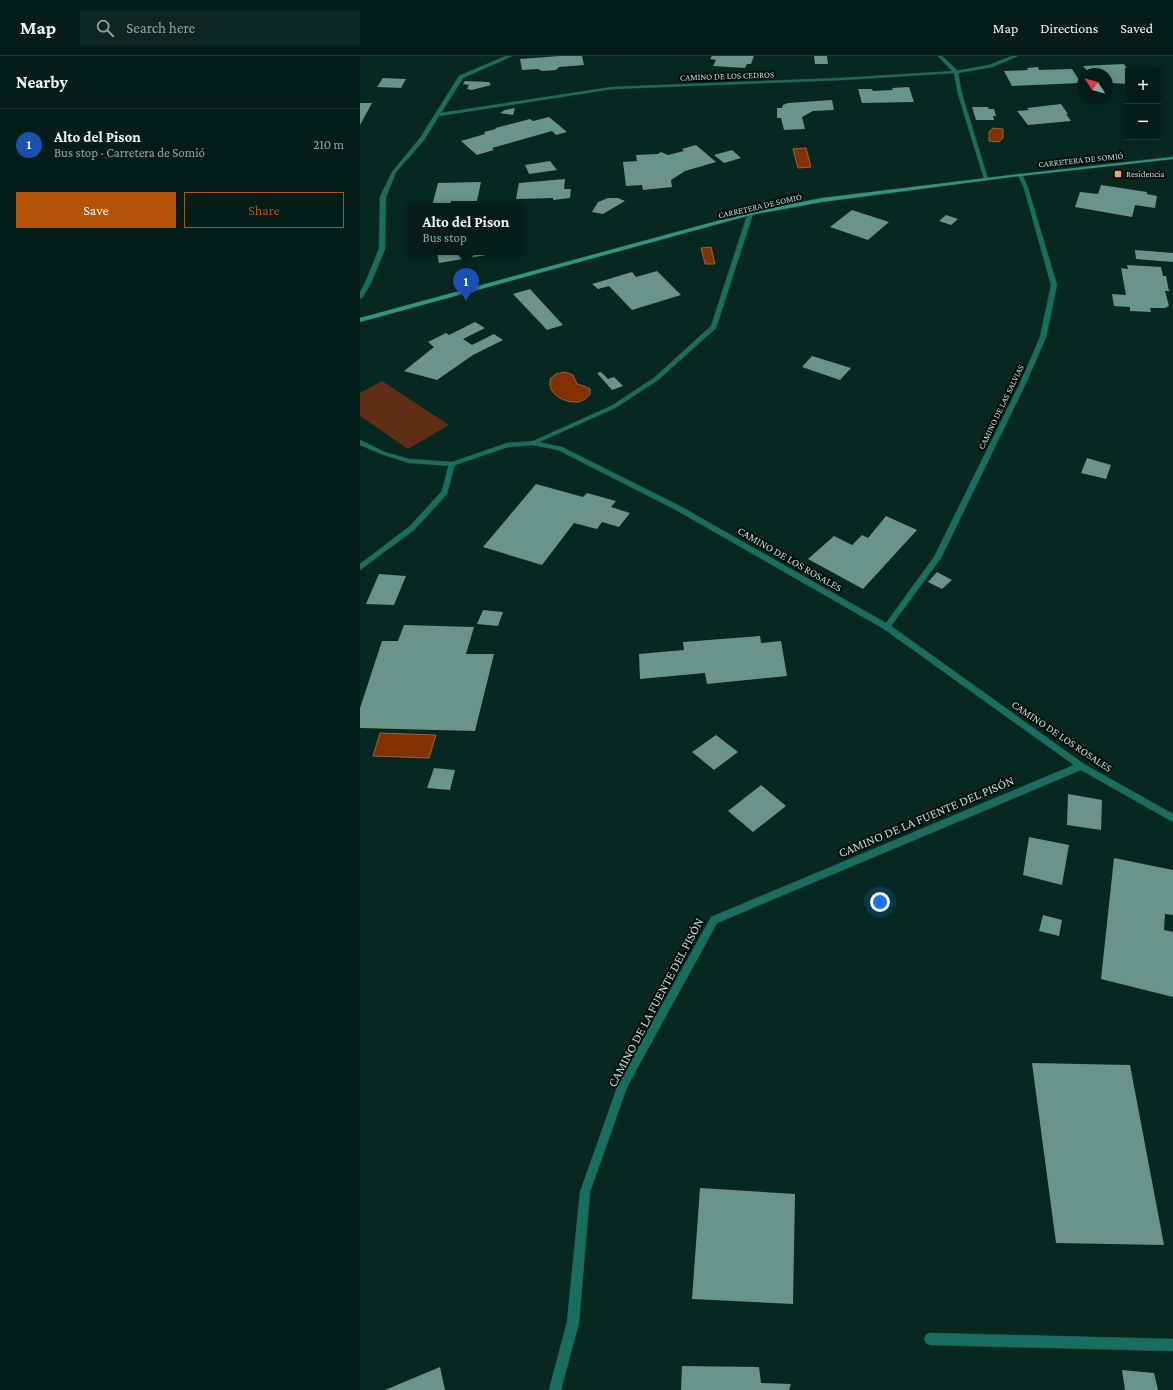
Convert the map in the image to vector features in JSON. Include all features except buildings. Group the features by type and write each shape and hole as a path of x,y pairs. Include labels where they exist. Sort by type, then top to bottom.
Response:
{"street":[{"path":"360,297 368,283 382,249 383,197 394,172 422,139 461,77 510,56"},
{"path":"940,56 956,72 960,94 986,179"},
{"name":"CAMINO DE LOS CEDROS","path":"437,115 612,88 841,79 956,72 990,66 1016,56"},
{"name":"CARRETERA DE SOMIÓ","path":"360,320 750,214 822,200 986,179 1173,158"},
{"name":"CAMINO DE LAS SALVIAS","path":"888,627 937,558 1024,381 1042,337 1054,285 1026,188 1020,175"},
{"path":"533,443 620,403 656,379 714,327 750,214"},
{"name":"CAMINO DE LOS ROSALES","path":"360,442 383,453 409,461 452,464 507,445 533,443 560,448 678,508 888,627 1081,766 1173,818"},
{"path":"360,568 412,528 444,492 452,464"},
{"name":"CAMINO DE LA FUENTE DEL PISÓN","path":"555,1390 573,1322 585,1192 623,1085 714,920 1081,766"},
{"path":"930,1339 1173,1345"}],"shaded area":[{"path":"993,128 1003,129 1003,138 999,142 989,141 989,132"},
{"path":"806,148 811,167 798,168 793,149"},
{"path":"711,247 715,264 705,264 701,248"},
{"path":"565,372 573,375 577,384 590,389 590,394 583,401 566,401 556,396 553,392 550,383 551,378 556,374"},
{"path":"382,381 449,425 408,449 360,416 360,393"},
{"path":"380,733 436,735 429,758 373,756"}],"place":[{"name":"Residencia","path":"1118,174"},
{"name":"Alto del Pison","path":"466,301"}]}
